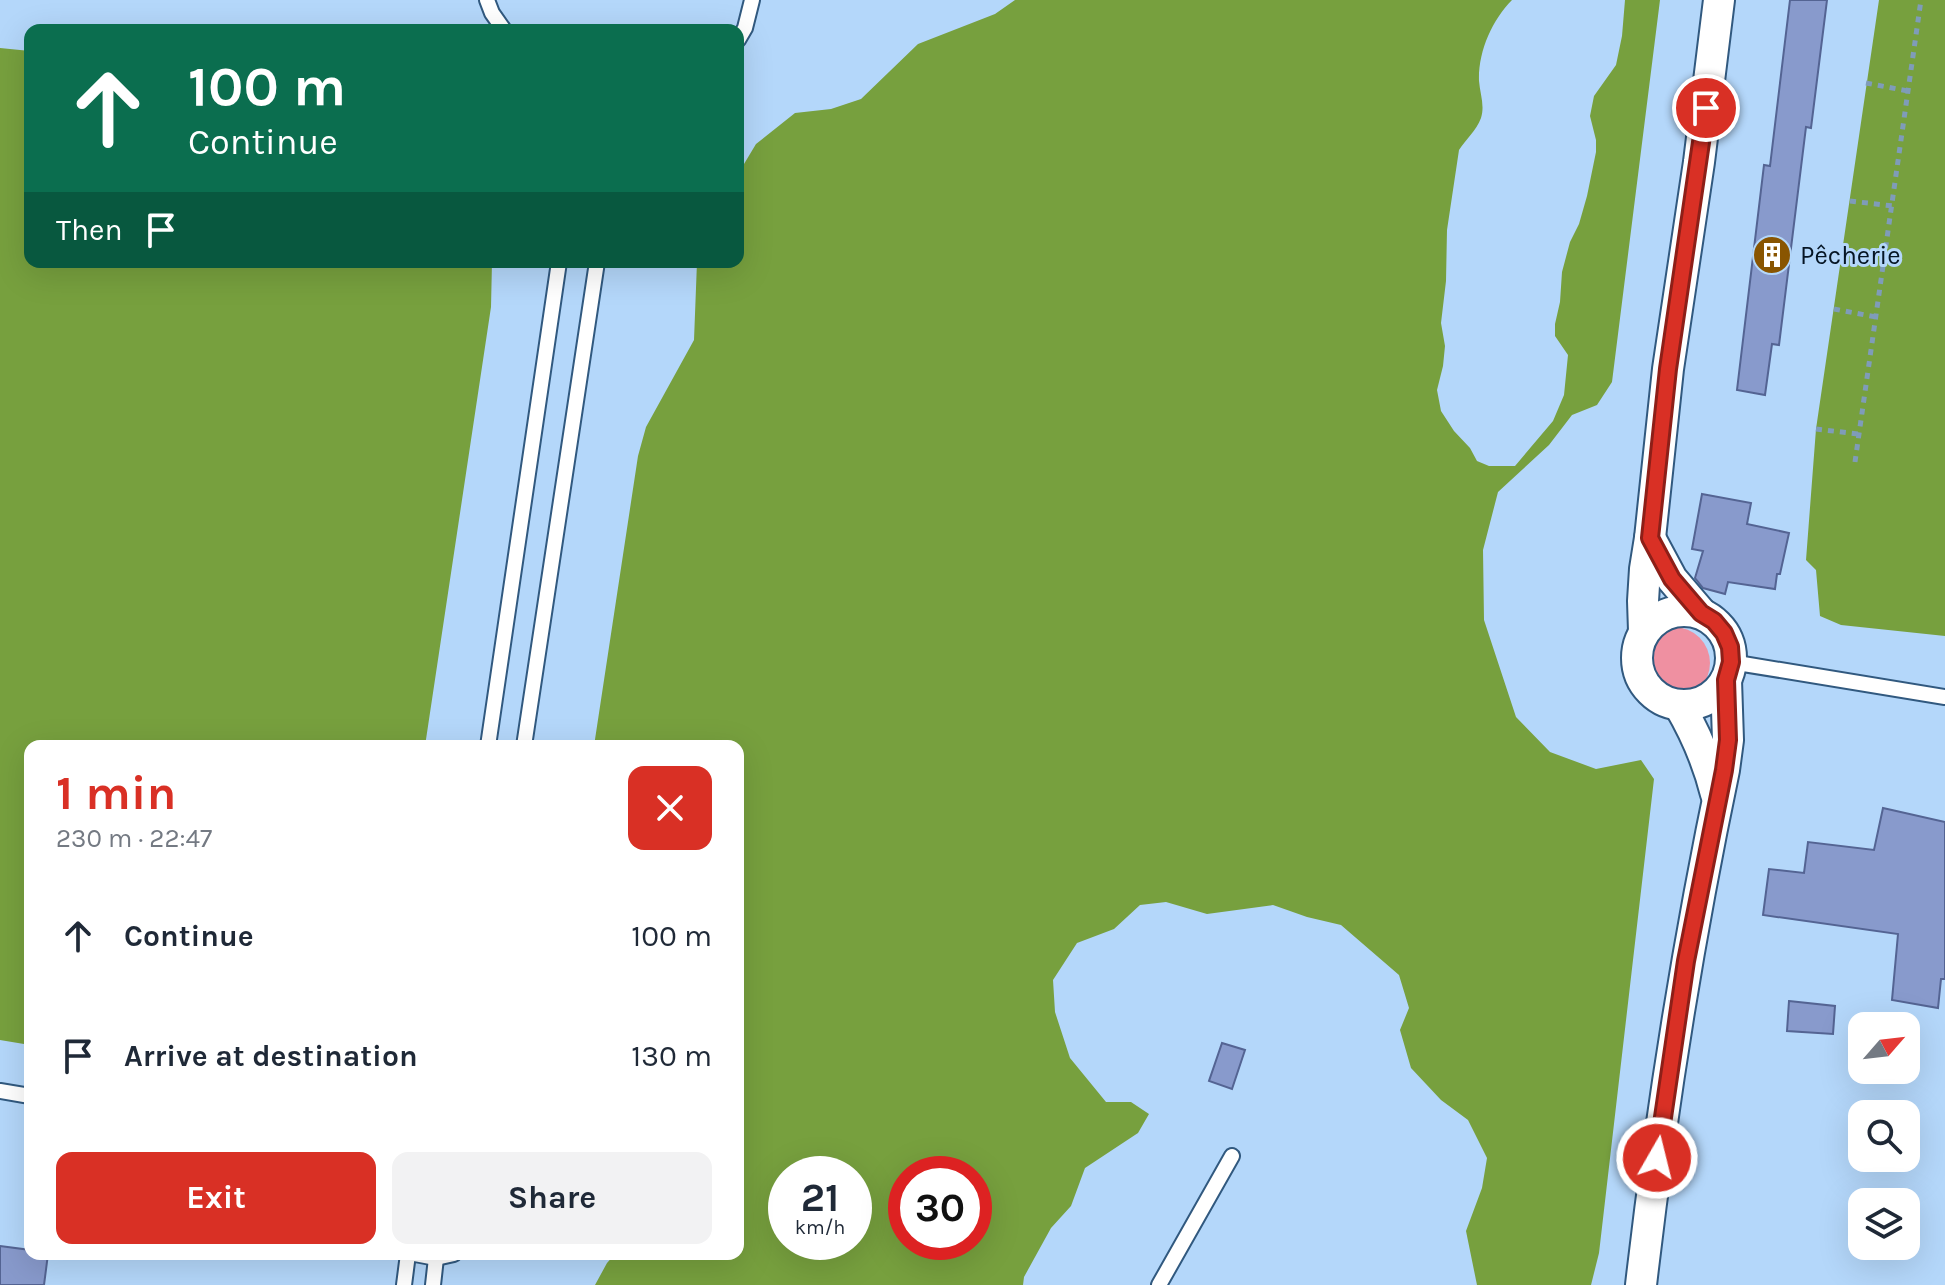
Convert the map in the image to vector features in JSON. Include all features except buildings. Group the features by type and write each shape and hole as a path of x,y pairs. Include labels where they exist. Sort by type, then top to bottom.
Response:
{"street":[{"path":"1644,631 1645,569 1668,369 1719,0"},
{"path":"1650,538 1672,579 1701,613"},
{"path":"1641,1285 1686,961 1728,740 1730,647 1714,621 1689,610 1675,611 1652,622 1644,631 1637,649 1638,669 1646,686 1660,699 1679,705 1706,700 1717,692 1728,671"},
{"path":"1679,705 1709,766 1718,800"}],"lane":[{"path":"487,0 500,24"},
{"path":"744,30 752,0"},
{"path":"489,740 558,268"},
{"path":"525,740 596,268"},
{"path":"1728,671 1945,697"},
{"path":"0,1091 24,1095"},
{"path":"1159,1285 1232,1156"},
{"path":"404,1285 407,1260"},
{"path":"433,1285 436,1260"}],"path":[{"path":"1855,462 1921,0"},
{"path":"1866,83 1908,91"},
{"path":"1850,201 1893,206"},
{"path":"1834,309 1876,317"},
{"path":"1816,429 1859,434"}],"shaded area":[{"path":"1015,0 1512,0 1493,27 1484,48 1479,70 1481,118 1459,150 1447,230 1441,323 1445,346 1437,390 1441,411 1477,461 1489,466 1515,466 1553,421 1564,395 1568,355 1555,336 1555,324 1562,272 1587,196 1596,152 1590,116 1594,96 1616,65 1625,0 1660,0 1612,382 1597,405 1572,415 1549,445 1498,492 1483,550 1484,620 1516,717 1550,752 1596,769 1641,760 1654,779 1599,1253 1591,1285 1477,1285 1466,1231 1482,1188 1487,1158 1468,1120 1441,1100 1411,1068 1400,1030 1409,1008 1399,975 1341,925 1273,905 1207,914 1166,902 1140,905 1114,929 1077,943 1053,980 1055,1012 1070,1058 1106,1102 1131,1102 1149,1114 1138,1133 1085,1168 1071,1206 1051,1228 1024,1277 1023,1285 595,1285 610,1260 744,1260 744,740 595,740 638,456 646,427 694,340 697,268 744,268 744,164 756,144 795,113 831,109 861,99 918,44 995,14"},
{"path":"1879,0 1945,0 1945,636 1841,625 1820,616 1816,570 1806,560 1816,429"},
{"path":"0,48 24,50 24,268 492,268 491,307 426,740 24,740 24,1044 0,1040"},
{"path":"1681,627 1700,637 1708,649 1708,677 1700,689 1688,697 1667,699 1648,689 1640,677 1638,656 1648,637 1660,629"}],"place":[{"name":"Pêcherie","path":"1772,255"}],"route":[{"path":"1657,1158 1686,961 1728,740 1726,680 1731,662 1730,647 1714,621 1701,613 1672,579 1650,538 1668,369 1706,108"}]}
